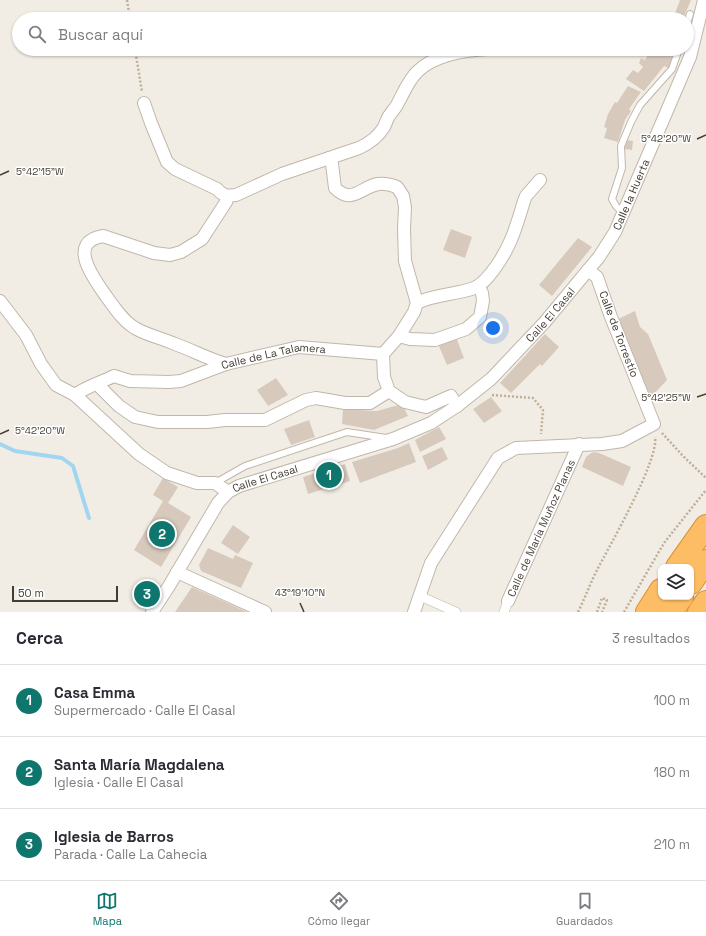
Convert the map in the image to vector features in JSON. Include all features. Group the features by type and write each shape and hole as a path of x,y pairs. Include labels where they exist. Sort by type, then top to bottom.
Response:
{"highway":[{"path":"679,564 706,526"},
{"path":"694,579 706,561"},
{"path":"647,612 658,595"},
{"path":"671,612 680,600"},
{"path":"699,612 706,602"}],"street":[{"name":"Calle la Huerta","path":"694,41 704,0"},
{"path":"144,103 167,162 175,169 222,194 228,196 236,195 268,180 370,143 378,136 406,86 417,72 426,64 449,56"},
{"name":"Calle la Huerta","path":"588,270 599,257 615,232 690,56"},
{"path":"329,158 332,164 335,188 340,193 347,195 356,194 378,184 389,184 398,187 403,196 405,207 405,261 417,302 414,312 399,336 383,354 384,377 389,391 405,402 426,407 451,396 457,406"},
{"path":"417,302 461,292 478,286 485,281 510,244 526,196 540,180"},
{"name":"Calle de La Talamera","path":"228,196 226,202 202,239 181,252 170,255 154,253 103,236 96,237 90,241 85,250 85,259 88,269 96,283 114,307 135,328 211,360 226,364 299,347 383,354"},
{"name":"Calle El Casal","path":"152,612 218,503 228,492 239,486 393,439 431,423 483,387 509,362 588,270"},
{"name":"Calle de Torrestío","path":"588,270 597,277 611,318 654,424"},
{"path":"399,336 410,339 435,340 466,329 480,317 483,301 482,293 478,286"},
{"path":"0,301 26,335 41,364 56,385 75,395 139,454 168,474 197,483 215,483 228,492"},
{"path":"75,395 81,390 114,376 130,381 181,381 226,364"},
{"path":"97,384 119,406 135,417 158,422 265,420 311,399 316,398 345,403 370,403 389,391"},
{"path":"414,612 431,563 498,458 516,448 602,444 622,441 654,424"},
{"name":"Calle de María Muñoz Planas","path":"506,607 578,444"},
{"path":"177,572 265,612"},
{"path":"420,596 456,612"}],"lane":[{"path":"623,213 612,199 622,168 621,146 640,106 672,69 677,56"},
{"name":"Calle El Casal","path":"215,483 245,466 347,432 393,439"}],"path":[{"path":"127,0 129,12"},
{"path":"136,56 144,103"},
{"path":"483,387 489,394 533,398 543,410 538,447"},
{"path":"654,424 683,456 706,478"},
{"path":"578,612 596,572 645,476 656,443 654,424"},
{"path":"624,612 664,542 706,490"},
{"path":"596,612 602,598 607,600 602,612"}],"building":[{"path":"680,0 691,0 686,12 676,12"},
{"path":"647,56 673,56 669,68 664,66 644,91 626,79 633,70 638,73 643,67 639,63 641,58 645,60"},
{"path":"628,86 641,92 629,109 631,111 625,120 618,142 604,138 607,128 604,127 608,114 615,102 617,103"},
{"path":"626,140 633,141 632,150 625,149"},
{"path":"451,229 472,237 465,258 443,250"},
{"path":"578,238 592,247 552,296 539,285"},
{"path":"635,311 640,327 648,334 667,380 650,398 618,319"},
{"path":"545,334 559,347 542,366 540,364 511,393 500,383"},
{"path":"456,337 464,358 447,365 438,344"},
{"path":"276,378 288,395 268,406 257,390"},
{"path":"491,397 502,411 484,423 473,409"},
{"path":"402,404 408,416 374,430 342,424 343,409 377,411"},
{"path":"309,420 315,437 291,445 284,429"},
{"path":"439,427 446,439 420,452 415,440"},
{"path":"409,443 416,462 360,483 352,462 398,448"},
{"path":"442,447 448,459 428,470 422,456"},
{"path":"594,452 631,467 623,486 582,467 586,457"},
{"path":"345,464 350,481 308,494 303,477"},
{"path":"163,478 178,487 168,503 191,517 161,567 134,550 163,501 153,495"},
{"path":"233,525 250,537 238,554 221,543"},
{"path":"208,548 233,559 235,555 253,563 241,588 201,571 199,565"},
{"path":"192,587 247,612 175,612"}],"waterway":[{"path":"0,444 15,451 62,458 73,466 89,518"}],"place":[{"name":"Casa Emma","path":"329,475"},
{"name":"Santa María Magdalena","path":"162,534"},
{"name":"Iglesia de Barros","path":"147,594"}]}
